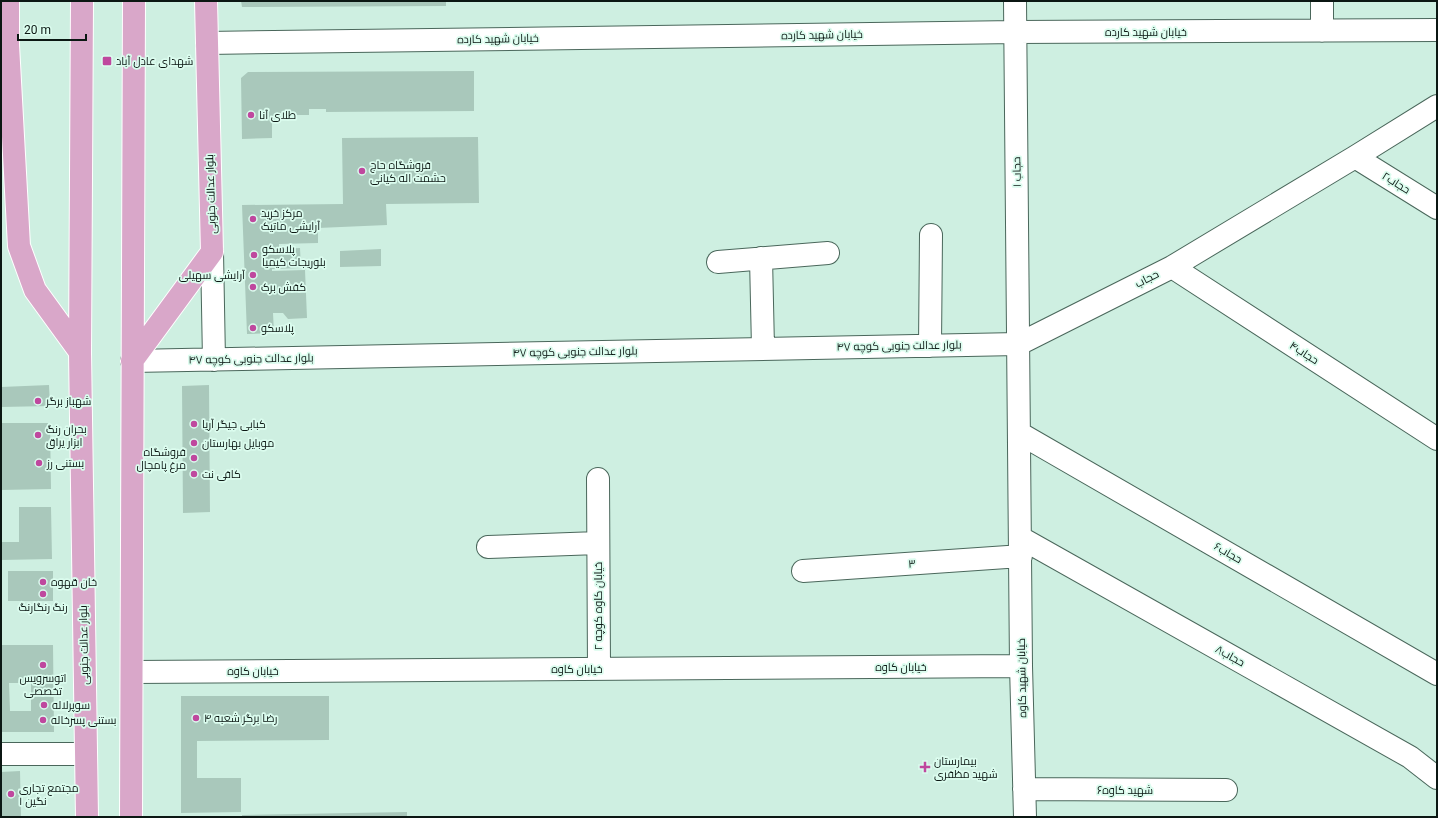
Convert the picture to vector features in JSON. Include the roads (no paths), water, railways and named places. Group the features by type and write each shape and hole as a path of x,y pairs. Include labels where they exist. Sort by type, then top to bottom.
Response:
{"main road":[{"path":"8,1 4,45 19,246 35,290 80,352"},
{"name":"بلوار عدالت جنوبی","path":"82,1 80,352 87,817"},
{"path":"131,817 134,1"},
{"name":"بلوار عدالت جنوبی","path":"206,1 212,252"},
{"path":"132,361 212,252"}],"street":[{"name":"حجاب ۱","path":"1015,1 1019,344"},
{"path":"1322,1 1322,31"},
{"name":"خیابان شهید کارده","path":"207,43 1016,32 1437,30"},
{"name":"حجاب","path":"1019,344 1172,267 1356,157 1437,106"},
{"name":"حجاب۲","path":"1356,157 1437,208"},
{"path":"930,346 931,235"},
{"path":"212,252 214,360"},
{"path":"718,262 828,252"},
{"path":"761,258 763,348"},
{"name":"حجاب۴","path":"1172,267 1437,439"},
{"name":"بلوار عدالت جنوبی کوچه ۴۷","path":"132,361 1019,344"},
{"path":"1019,344 1021,547"},
{"name":"حجاب۶","path":"1019,433 1437,674"},
{"name":"خیابان کاوه کوچه ۲","path":"598,479 599,669"},
{"path":"488,547 598,543"},
{"name":"۳","path":"803,571 1021,547"},
{"name":"خیابان شهید کاوه","path":"1021,547 1025,817"},
{"name":"حجاب۸","path":"1021,547 1403,754 1437,778"},
{"name":"خیابان کاوه","path":"132,672 1022,666"},
{"path":"1,754 86,754"},
{"name":"شهید کاوه۶","path":"1024,789 1226,790"}],"place":[{"name":"شهدای عادل آباد","path":"107,61"},
{"name":"طلای آنا","path":"251,115"},
{"name":"فروشگاه حاج حشمت اله کیانی","path":"362,171"},
{"name":"مرکز خرید آرایشی ماتیک","path":"253,219"},
{"name":"پلاسکو بلوریجات کیمیا","path":"254,255"},
{"name":"آرایشی سهیلی","path":"253,275"},
{"name":"کفش برک","path":"253,287"},
{"name":"پلاسکو","path":"253,328"},
{"name":"شهباز برگر","path":"38,401"},
{"name":"کبابی جیگر آریا","path":"194,424"},
{"name":"بحران رنگ ابزار یراق","path":"38,435"},
{"name":"موبایل بهارستان","path":"194,443"},
{"name":"فروشگاه مرغ پامچال","path":"194,458"},
{"name":"بستنی رز","path":"39,463"},
{"name":"کافی نت","path":"194,474"},
{"name":"خان قهوه","path":"43,582"},
{"name":"رنگ رنگارنگ","path":"43,594"},
{"name":"اتوسرویس تخصصی","path":"43,665"},
{"name":"سوپرلاله","path":"44,705"},
{"name":"رضا برگر شعبه ۴","path":"196,718"},
{"name":"بستنی پسرخاله","path":"43,720"},
{"name":"بیمارستان شهید مظفری","path":"925,767"},
{"name":"مجتمع تجاری نگین ۱","path":"11,794"}]}
